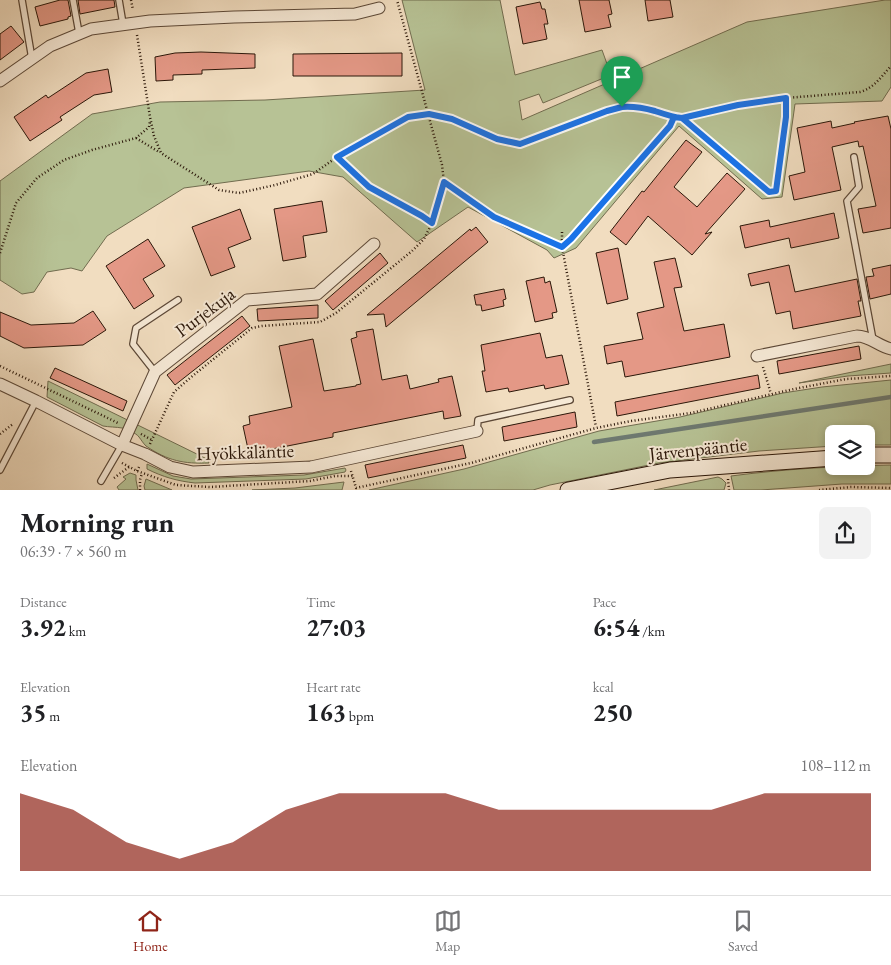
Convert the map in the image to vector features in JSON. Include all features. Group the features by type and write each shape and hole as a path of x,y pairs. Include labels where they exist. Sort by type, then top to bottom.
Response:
{"main road":[{"path":"875,455 891,455"},
{"name":"Järvenpääntie","path":"568,490 670,470 825,459"}],"street":[{"path":"0,80 50,46 91,29 181,19 356,14 380,6"},
{"name":"Purjekuja","path":"122,445 155,372 247,300 317,294 374,244"},
{"path":"759,356 857,336 864,336 891,349"},
{"name":"Hyökkäläntie","path":"0,384 170,467 193,472 311,467 477,431"}],"lane":[{"path":"22,0 32,59"},
{"path":"73,0 79,33"},
{"path":"119,0 129,24"},
{"path":"854,157 859,187 847,201 873,340"},
{"path":"155,372 133,344 136,328 178,300"},
{"path":"477,431 478,420 570,400"},
{"path":"0,470 36,401"},
{"path":"101,482 122,445"}],"path":[{"path":"131,0 129,24 154,136 161,153"},
{"path":"137,471 174,392 252,328 320,322 336,313 424,239 432,223 444,182 442,165 429,114 397,0"},
{"path":"136,138 219,190 239,193 313,174 337,157 408,117 429,114 452,119 497,139 520,144 622,107 634,106 682,118 738,105 786,98 860,92 876,84 891,66"},
{"path":"682,118 769,192 776,191 786,117 786,98"},
{"path":"0,253 16,202 37,178 64,160 136,138 149,127 150,117"},
{"path":"562,247 670,126 674,117"},
{"path":"337,157 369,187 432,223"},
{"path":"444,182 494,217 562,247"},
{"path":"562,232 562,247 596,428"},
{"path":"759,356 771,394"},
{"path":"0,366 152,440"},
{"path":"349,459 355,489 470,464 596,428 691,413 846,379 891,376"},
{"path":"140,490 142,473"},
{"path":"819,490 851,487 891,488"}],"green space":[{"path":"402,0 500,0 515,75 602,50 611,75 543,103 539,94 519,101 522,120 747,22 885,0 891,0 891,87 882,101 795,104 782,197 762,199 679,126 576,248 554,258 547,250 468,207 417,242 343,177 309,171 184,188 107,236 82,271 71,268 47,272 34,292 22,294 0,280 0,181 92,114 160,102 265,100 425,90"},
{"path":"891,364 891,373 848,376 799,383"},
{"path":"891,380 891,445 875,445 875,425 825,425 825,447 759,451 659,463 533,490 369,490 464,469 599,431 680,417 783,393"},
{"path":"48,381 207,459 209,463 176,461 146,446 131,431 103,426 47,397"},
{"path":"147,464 173,476 191,479 304,475 345,468 346,470 345,472 306,479 195,483 176,480 159,474 147,469"},
{"path":"875,465 891,465 891,484 842,484 734,490 731,476 825,467 825,475 875,475"},
{"path":"130,473 136,475 138,490 119,490 117,487 126,479 123,477"},
{"path":"718,477 726,483 724,490 654,490"},
{"path":"146,479 172,490 145,490"},
{"path":"344,482 342,490 252,490 295,488"}],"building":[{"path":"60,0 68,0 71,16 68,19 40,26 35,7"},
{"path":"78,0 114,0 115,7 80,14"},
{"path":"579,0 609,0 612,14 608,15 611,27 585,32"},
{"path":"645,0 670,0 673,17 648,21"},
{"path":"540,2 542,9 545,9 548,24 544,24 547,39 523,44 516,7"},
{"path":"11,26 24,42 0,60 0,34"},
{"path":"175,53 255,54 255,68 202,70 202,74 173,75 173,80 156,81 155,57"},
{"path":"402,53 402,76 293,76 293,54"},
{"path":"108,69 112,92 94,95 60,117 62,120 30,141 14,117 46,95 48,98 86,73"},
{"path":"888,116 891,129 891,228 863,233 858,209 876,206 863,146 859,147 858,141 832,147 841,190 794,200 789,176 805,172 797,128 831,121 832,128"},
{"path":"686,140 702,152 674,187 697,207 727,173 745,189 705,234 712,232 692,255 648,216 626,245 610,232"},
{"path":"322,201 327,232 303,236 306,257 283,261 274,209"},
{"path":"240,209 251,239 228,248 235,267 211,276 192,227"},
{"path":"834,213 839,238 791,248 789,238 745,248 740,226 769,220 770,227"},
{"path":"476,227 488,242 386,327 384,314 367,315 470,229 471,231"},
{"path":"148,239 165,266 143,279 154,296 134,309 106,266"},
{"path":"618,248 628,299 607,304 596,253"},
{"path":"380,253 388,263 333,310 325,301"},
{"path":"675,258 682,287 674,288 684,331 724,324 730,357 625,377 622,361 607,364 604,346 643,339 637,313 664,307 654,262"},
{"path":"789,265 795,292 857,279 861,301 858,301 861,316 793,329 790,311 776,314 769,282 751,286 748,274"},
{"path":"891,265 891,294 870,299 866,277 874,276 872,269"},
{"path":"544,277 545,283 550,281 557,312 552,313 553,318 535,322 526,281"},
{"path":"504,289 506,299 503,300 504,306 482,311 481,305 476,305 474,295"},
{"path":"318,305 318,318 258,321 257,309"},
{"path":"93,311 106,330 83,345 24,348 0,336 0,312 31,325 74,323"},
{"path":"242,316 250,326 175,385 167,375"},
{"path":"373,329 382,380 407,375 410,389 439,382 438,379 452,376 461,416 444,419 443,411 333,433 333,437 257,452 256,448 248,449 243,426 250,424 249,416 292,407 279,346 313,339 324,391 356,386 361,384 351,339 357,337 356,332"},
{"path":"540,333 546,358 562,355 569,384 545,389 544,385 509,392 508,388 486,392 482,371 485,371 481,345"},
{"path":"859,346 861,359 779,374 777,361"},
{"path":"55,368 127,401 123,411 50,378"},
{"path":"758,375 760,388 617,416 615,402"},
{"path":"575,412 577,427 504,441 502,427"},
{"path":"463,445 466,458 368,478 365,465"}],"waterway":[{"path":"594,442 891,397"}],"route":[{"path":"622,107 520,144 497,139 452,119 429,114 408,117 337,157 369,187 432,223 444,182 494,217 562,247 670,126 674,117 682,118 769,192 776,191 786,117 786,98 738,105 682,118 634,106 622,107"}]}
